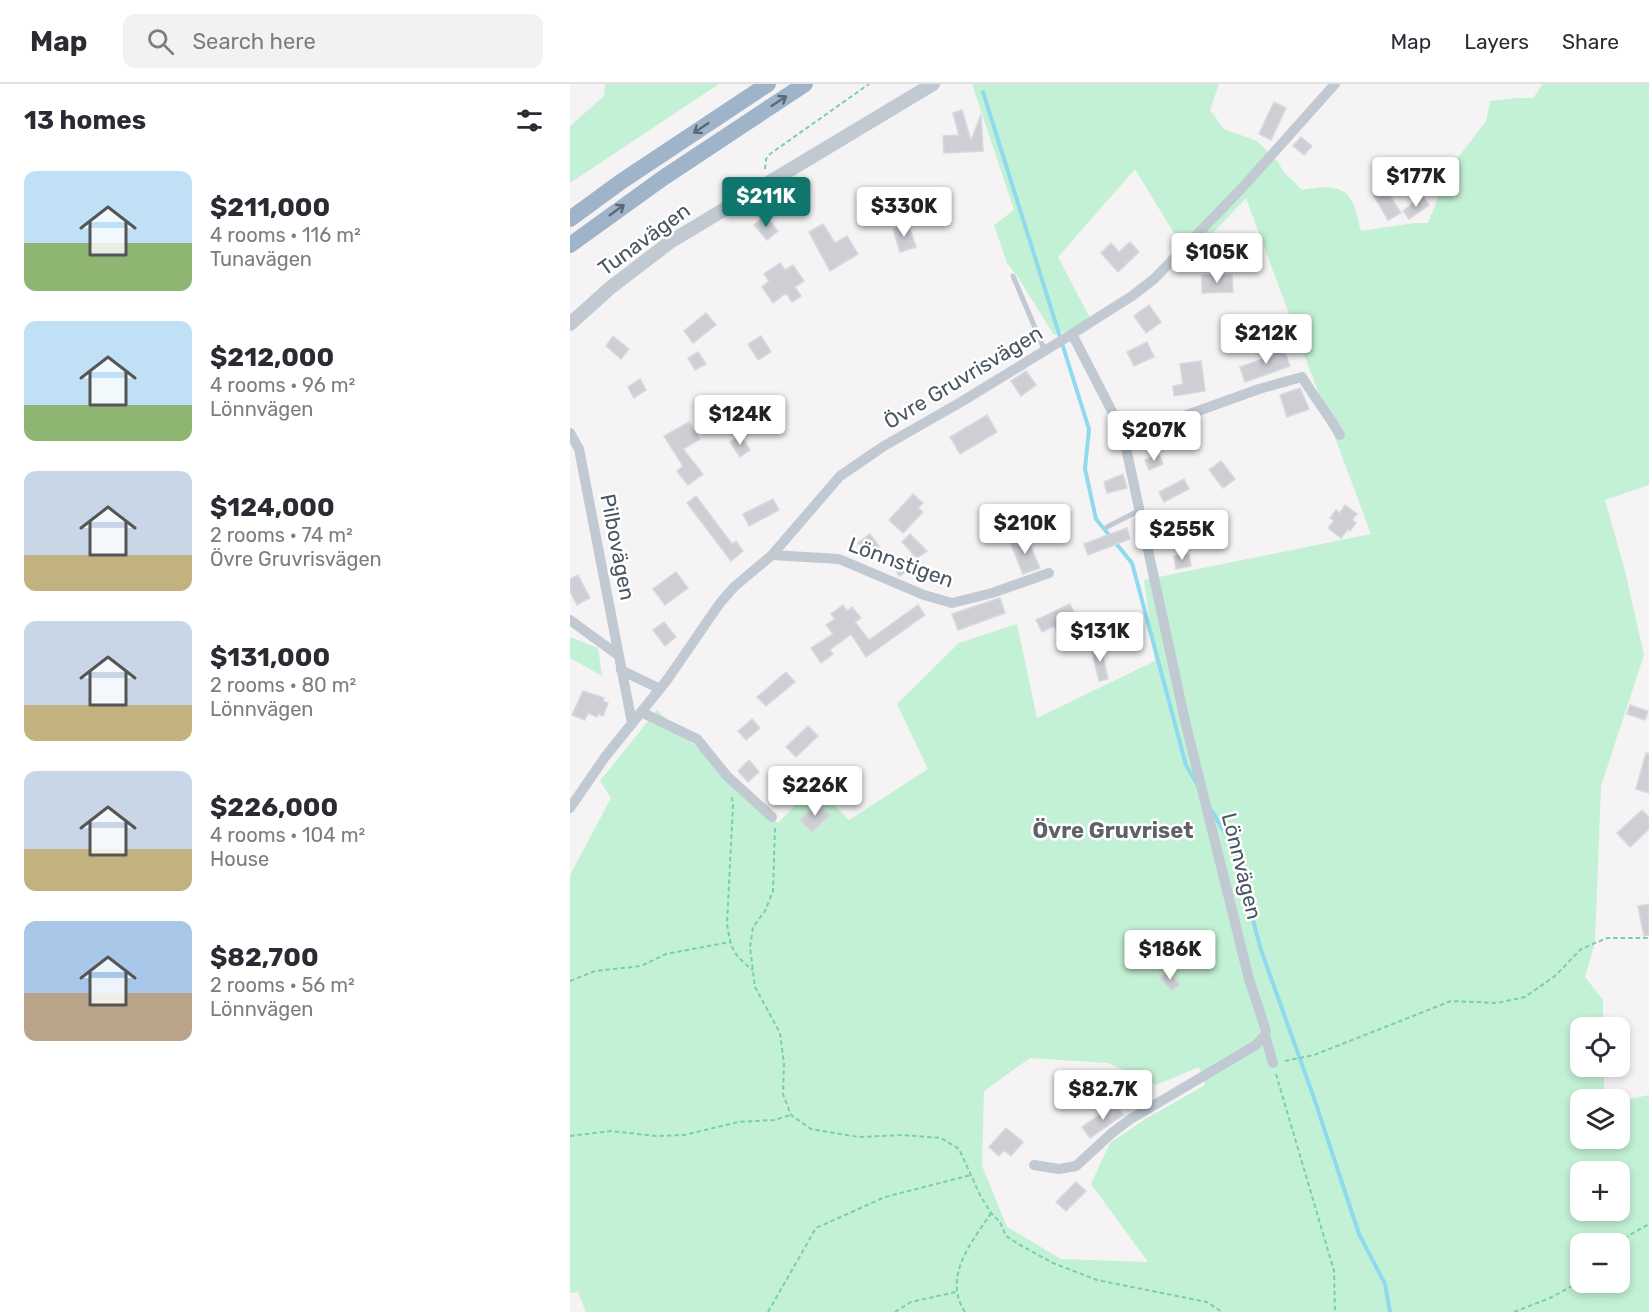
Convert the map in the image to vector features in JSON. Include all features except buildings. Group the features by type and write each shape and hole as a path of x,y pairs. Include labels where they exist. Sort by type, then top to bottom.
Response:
{"highway":[{"path":"570,219 622,181 768,84"},
{"path":"570,245 643,191 805,84"}],"street":[{"name":"Tunavägen","path":"570,324 610,288 670,242 933,84"},
{"name":"Övre Gruvrisvägen","path":"632,723 660,689 734,586 772,555 828,488 853,466 1065,339 1132,296 1162,272 1242,188 1335,84"},
{"name":"Lönnvägen","path":"1065,339 1117,421 1123,438 1141,510 1185,721 1249,979 1266,1031 1265,1035 1273,1063"},
{"path":"1123,438 1245,394 1302,377 1326,410 1340,435"},
{"name":"Pilbovägen","path":"570,433 579,449 632,723"},
{"name":"Lönnstigen","path":"772,555 839,559 924,595 952,603 992,593 1049,573"},
{"path":"570,620 618,655"},
{"path":"621,669 660,689"},
{"path":"641,712 697,739 727,776 772,817"},
{"path":"570,808 632,723"},
{"path":"1034,1165 1059,1169 1076,1166 1112,1132 1129,1120 1256,1045 1265,1035"}],"lane":[{"path":"1013,276 1045,351"},
{"path":"1107,527 1141,510"}],"path":[{"path":"770,181 765,172 765,164 770,154 869,84"},
{"path":"727,776 733,805 727,924 730,942 738,959 753,970"},
{"path":"776,833 773,891 765,911 753,927 750,947 755,987 780,1034 784,1064 783,1094 791,1115 811,1129 859,1137 903,1135 941,1138 958,1149 970,1175 991,1213 1000,1222 1006,1236 1053,1263 1097,1280 1208,1302 1222,1312"},
{"path":"1335,1312 1334,1271 1273,1063 1314,1055 1451,1001 1497,1003 1525,997 1555,976 1581,949 1606,938 1649,938"},
{"path":"570,981 595,971 641,966 666,954 730,942"},
{"path":"570,1136 594,1131 656,1136 684,1135 738,1122 774,1120 791,1115"},
{"path":"768,1312 816,1228 885,1197 970,1175"},
{"path":"965,1312 958,1301 956,1292 960,1263 991,1213"},
{"path":"1630,1235 1649,1224"},
{"path":"1514,1312 1550,1298 1570,1287"},
{"path":"895,1312 911,1302 956,1292"}],"green space":[{"path":"605,84 719,84 570,183 570,126 604,96"},
{"path":"972,84 1219,84 1210,110 1224,129 1257,141 1302,190 1330,188 1344,192 1353,203 1361,231 1428,223 1450,168 1486,121 1490,101 1533,98 1543,84 1649,84 1649,485 1605,500 1625,571 1644,655 1601,786 1595,942 1585,977 1603,1000 1603,1017 1570,1017 1570,1077 1604,1077 1604,1089 1570,1089 1570,1149 1630,1149 1630,1099 1649,1095 1649,1312 586,1312 578,1292 570,1293 570,875 611,798 600,781 657,710 778,823 814,786 849,820 928,769 897,704 959,643 1017,624 1037,718 1155,661 1144,580 1371,534 1246,198 1189,258 1135,169 1058,257 1090,318 1073,329 1054,335 1007,263 994,225 1014,210","holes":["1030,1058 1108,1063 1156,1085 1199,1067 1205,1085 1144,1120 1110,1143 1091,1184 1148,1262 1061,1259 1007,1227 982,1166 984,1091"]},
{"path":"570,637 598,648 602,676 570,658"}],"waterway":[{"path":"983,92 1089,429 1085,469 1096,519 1132,563 1186,765 1197,784"},
{"path":"1212,811 1234,849 1261,950 1314,1098 1359,1234 1385,1284 1390,1312"}],"district":[{"name":"Övre Gruvriset","path":"1113,830"}]}
